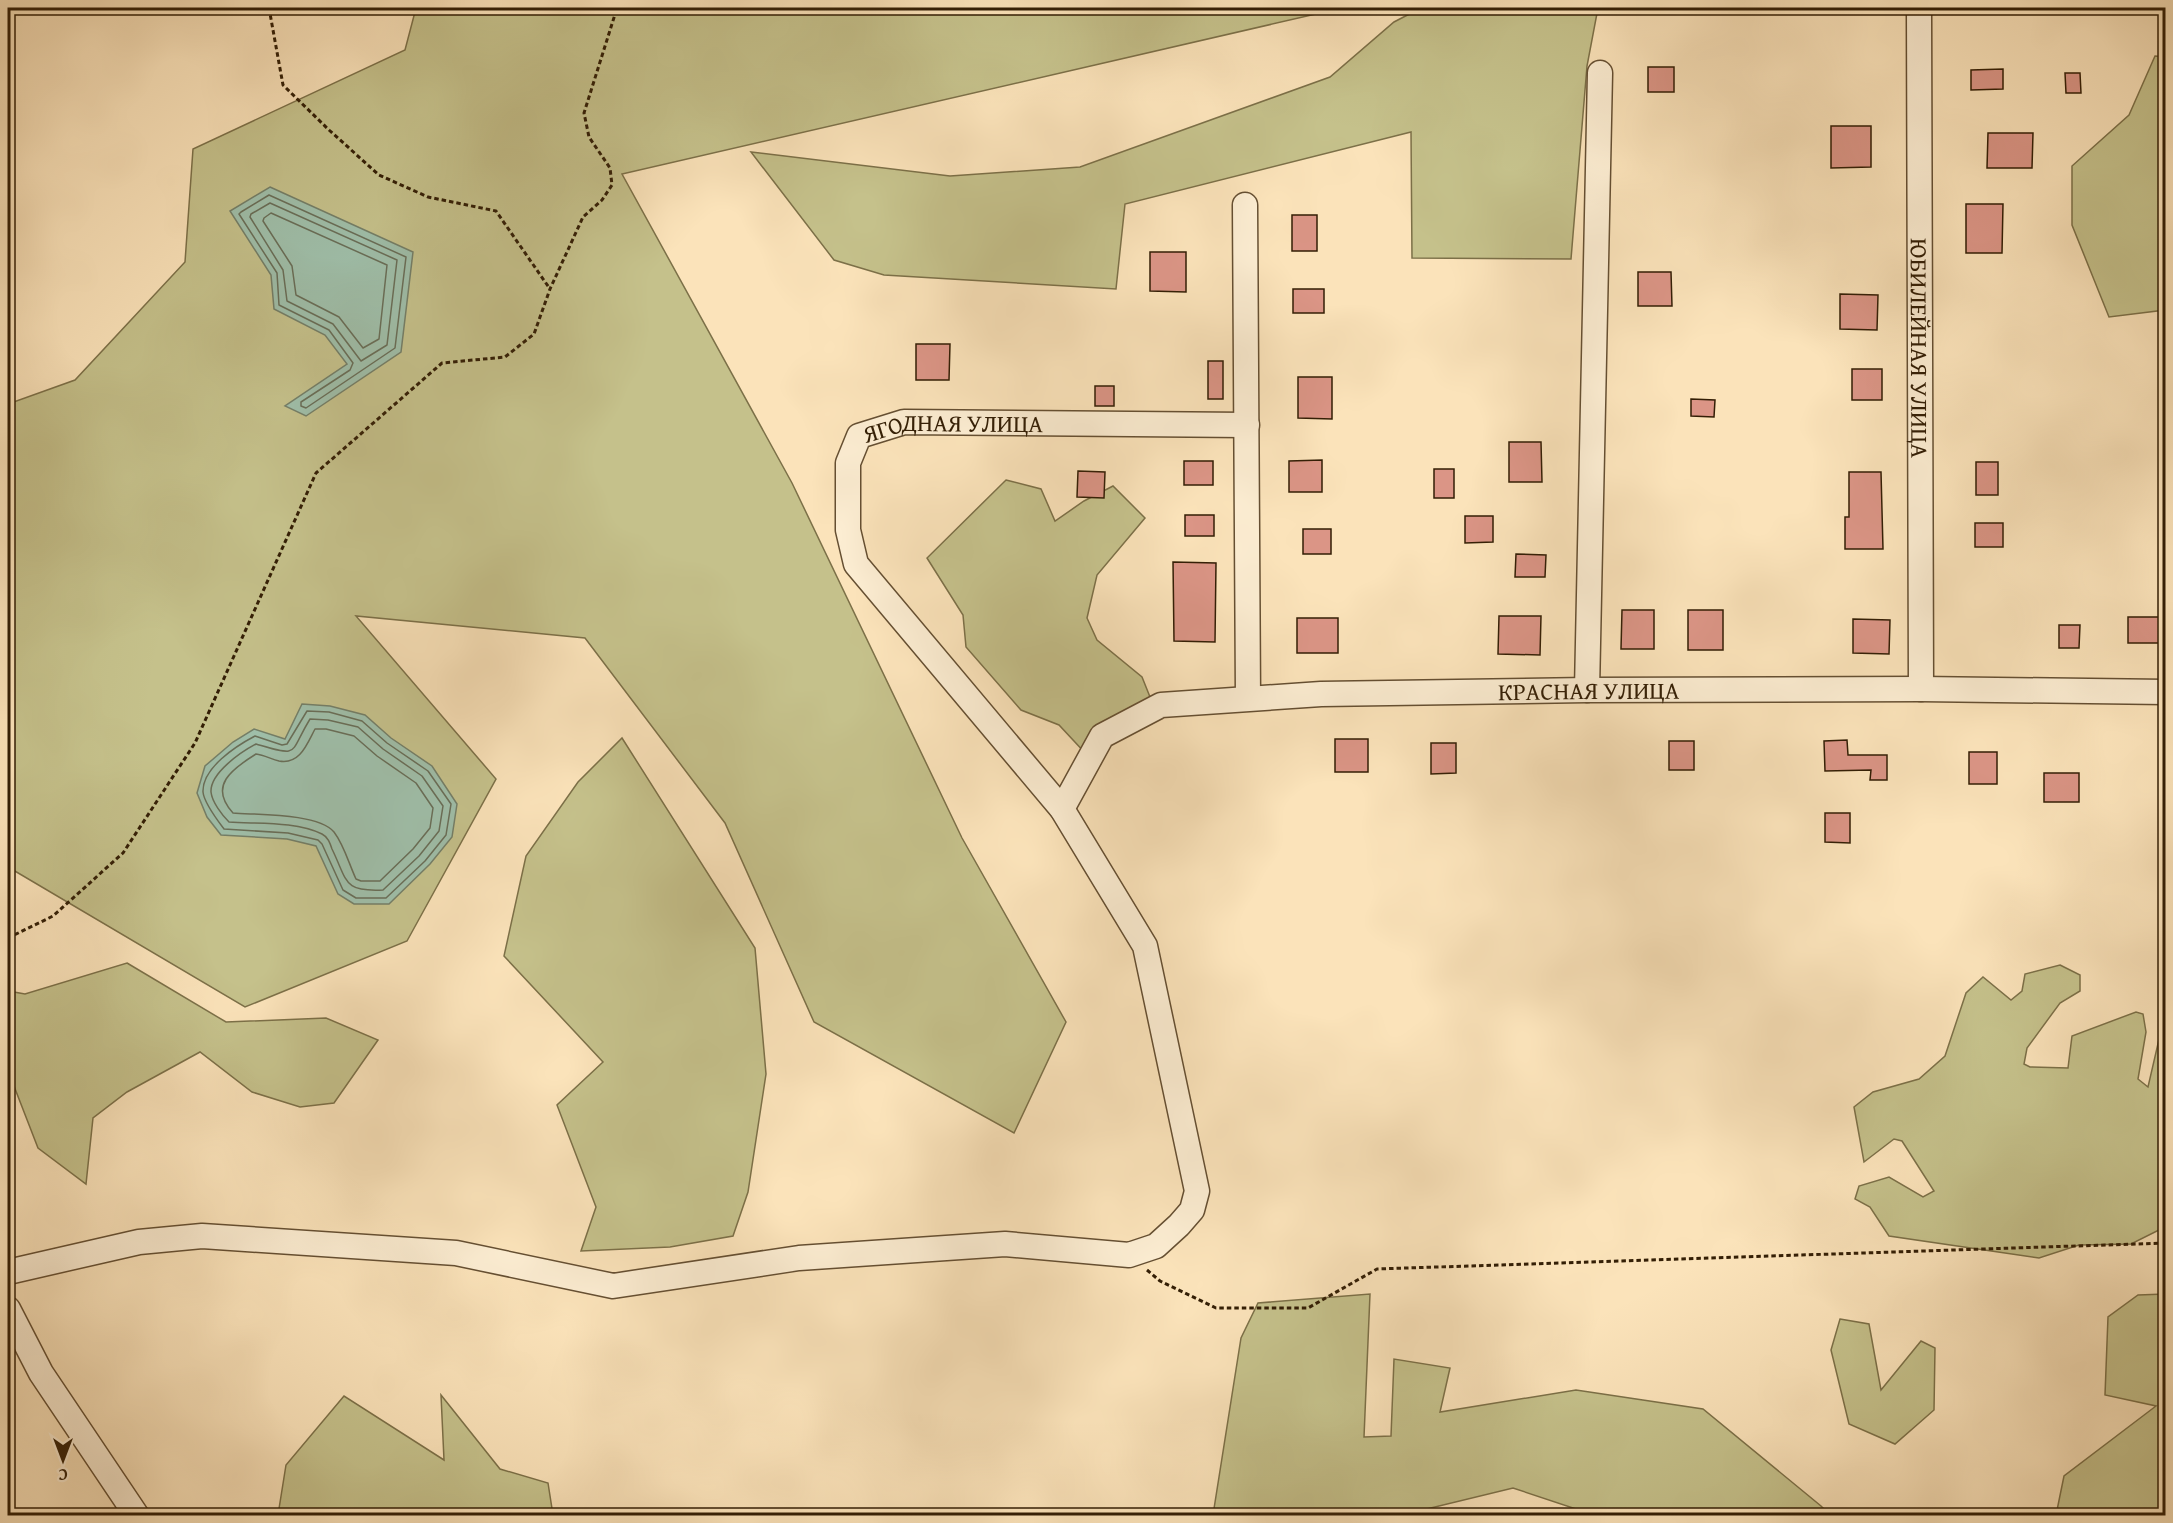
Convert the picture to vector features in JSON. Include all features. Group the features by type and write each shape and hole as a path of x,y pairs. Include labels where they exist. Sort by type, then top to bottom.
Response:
{"street":[{"name":"ЮБИЛЕЙНАЯ УЛИЦА","path":"1919,8 1921,689"},
{"path":"1587,690 1600,74"},
{"path":"1245,205 1248,698"},
{"name":"ЯГОДНАЯ УЛИЦА","path":"1062,809 856,564 848,530 848,463 859,436 904,422 1247,425"},
{"name":"КРАСНАЯ УЛИЦА","path":"1062,809 1102,736 1161,705 1332,694 1587,690 1921,689 2166,692"},
{"path":"8,1272 140,1242 202,1236 456,1253 613,1286 799,1258 1005,1244 1130,1255 1156,1246 1192,1210 1197,1191 1145,946 1062,809"},
{"path":"8,1309 41,1373 137,1515"}],"path":[{"path":"269,8 283,85 328,130 379,175 428,197 496,211 550,289"},
{"path":"8,938 53,916 123,853 195,743 316,473 442,363 505,357 534,334 550,289 583,217 602,200 612,185 610,168 589,137 584,113 617,8"},
{"path":"1130,1255 1160,1281 1216,1308 1308,1308 1377,1269 2166,1243"}],"shaded area":[{"path":"416,8 1342,8 622,174 792,483 962,838 1066,1022 1014,1133 814,1022 725,823 585,638 356,616 496,779 407,941 245,1007 8,867 8,404 75,380 185,262 193,149 405,50"},
{"path":"1421,8 1598,8 1587,66 1571,259 1412,258 1411,132 1125,204 1116,289 884,275 834,260 751,152 950,176 1080,167 1330,77 1394,22"},
{"path":"2155,56 2166,57 2165,310 2109,317 2072,225 2072,166 2129,115"},
{"path":"1006,480 1041,489 1055,521 1084,501 1113,486 1145,518 1097,575 1087,618 1097,640 1142,677 1152,702 1087,755 1059,725 1021,710 966,647 963,615 927,558"},
{"path":"622,738 755,948 766,1074 748,1192 733,1236 670,1247 581,1251 596,1207 557,1105 603,1062 504,956 526,856 578,782"},
{"path":"127,963 226,1022 326,1018 378,1040 334,1103 300,1107 252,1092 200,1052 127,1092 93,1118 86,1184 38,1148 12,1081 8,1077 8,991 25,994"},
{"path":"2060,965 2080,975 2080,991 2060,1003 2027,1048 2024,1064 2030,1067 2068,1068 2072,1036 2136,1012 2143,1014 2146,1032 2138,1079 2148,1087 2165,1019 2166,1170 2163,1174 2161,1229 2131,1244 2079,1245 2039,1258 1889,1236 1870,1207 1855,1199 1859,1186 1889,1177 1923,1197 1934,1191 1902,1141 1894,1139 1864,1162 1854,1107 1873,1092 1919,1079 1945,1056 1966,993 1983,977 2011,1000 2022,991 2025,974"},
{"path":"1370,1294 1364,1437 1391,1436 1394,1359 1450,1368 1440,1412 1576,1390 1703,1409 1830,1515 1594,1515 1513,1488 1402,1515 1213,1515 1241,1338 1258,1303"},
{"path":"2165,1294 2165,1515 2056,1515 2064,1476 2156,1406 2105,1395 2108,1317 2138,1295"},
{"path":"1840,1319 1869,1324 1881,1390 1921,1341 1935,1348 1934,1410 1895,1444 1849,1424 1831,1350"},
{"path":"441,1395 500,1469 548,1483 553,1515 278,1515 286,1465 344,1396 444,1460"}],"water":[{"path":"270,187 413,252 401,352 306,416 285,406 347,364 325,335 274,309 271,275 230,211"},
{"path":"302,704 330,706 365,715 391,738 432,766 457,804 452,837 430,864 389,904 354,904 338,894 316,846 287,839 221,835 207,817 197,793 205,766 233,742 254,729 285,739"}],"building":[{"path":"1648,67 1674,67 1674,92 1648,92"},
{"path":"2003,69 2003,89 1971,90 1971,70"},
{"path":"2065,73 2080,73 2081,93 2066,93"},
{"path":"1831,126 1871,126 1871,167 1831,168"},
{"path":"1988,133 2033,133 2032,168 1987,168"},
{"path":"1966,204 2003,204 2002,253 1966,253"},
{"path":"1292,215 1317,215 1317,251 1292,251"},
{"path":"1150,252 1186,252 1186,292 1150,291"},
{"path":"1638,272 1671,272 1672,306 1638,306"},
{"path":"1293,289 1324,289 1324,313 1293,313"},
{"path":"1840,294 1878,295 1877,330 1840,329"},
{"path":"916,344 950,344 949,380 916,380"},
{"path":"1208,361 1223,361 1223,399 1208,399"},
{"path":"1852,369 1882,369 1882,400 1852,400"},
{"path":"1298,377 1332,377 1332,419 1298,418"},
{"path":"1095,386 1114,386 1114,406 1095,406"},
{"path":"1691,399 1715,400 1714,417 1691,416"},
{"path":"1509,442 1541,442 1542,482 1509,482"},
{"path":"1322,460 1322,492 1289,492 1289,461"},
{"path":"1184,461 1213,461 1213,485 1184,485"},
{"path":"1976,462 1998,462 1998,495 1976,495"},
{"path":"1434,469 1454,469 1454,498 1434,498"},
{"path":"1078,471 1105,472 1104,498 1077,497"},
{"path":"1849,472 1881,472 1883,549 1845,549 1845,517 1849,517"},
{"path":"1185,515 1214,515 1214,536 1185,536"},
{"path":"1465,516 1493,516 1493,542 1465,543"},
{"path":"1975,523 2003,523 2003,547 1975,547"},
{"path":"1303,529 1331,529 1331,554 1303,554"},
{"path":"1516,554 1546,555 1545,577 1515,577"},
{"path":"1173,562 1216,563 1215,642 1174,641"},
{"path":"1622,610 1654,610 1654,649 1621,649"},
{"path":"1688,610 1723,610 1723,650 1688,650"},
{"path":"1499,616 1541,616 1540,655 1498,654"},
{"path":"2128,617 2166,617 2166,643 2128,643"},
{"path":"1297,618 1338,618 1338,653 1297,653"},
{"path":"1853,619 1890,620 1889,654 1853,653"},
{"path":"2059,625 2080,625 2079,648 2059,648"},
{"path":"1335,739 1368,739 1368,772 1335,772"},
{"path":"1847,740 1848,755 1887,755 1887,780 1870,780 1871,770 1825,771 1824,741"},
{"path":"1669,741 1694,741 1694,770 1669,770"},
{"path":"1431,743 1456,743 1456,773 1431,774"},
{"path":"1969,752 1997,752 1997,784 1969,784"},
{"path":"2044,773 2079,773 2079,802 2044,802"},
{"path":"1825,813 1850,813 1850,843 1825,842"}]}
